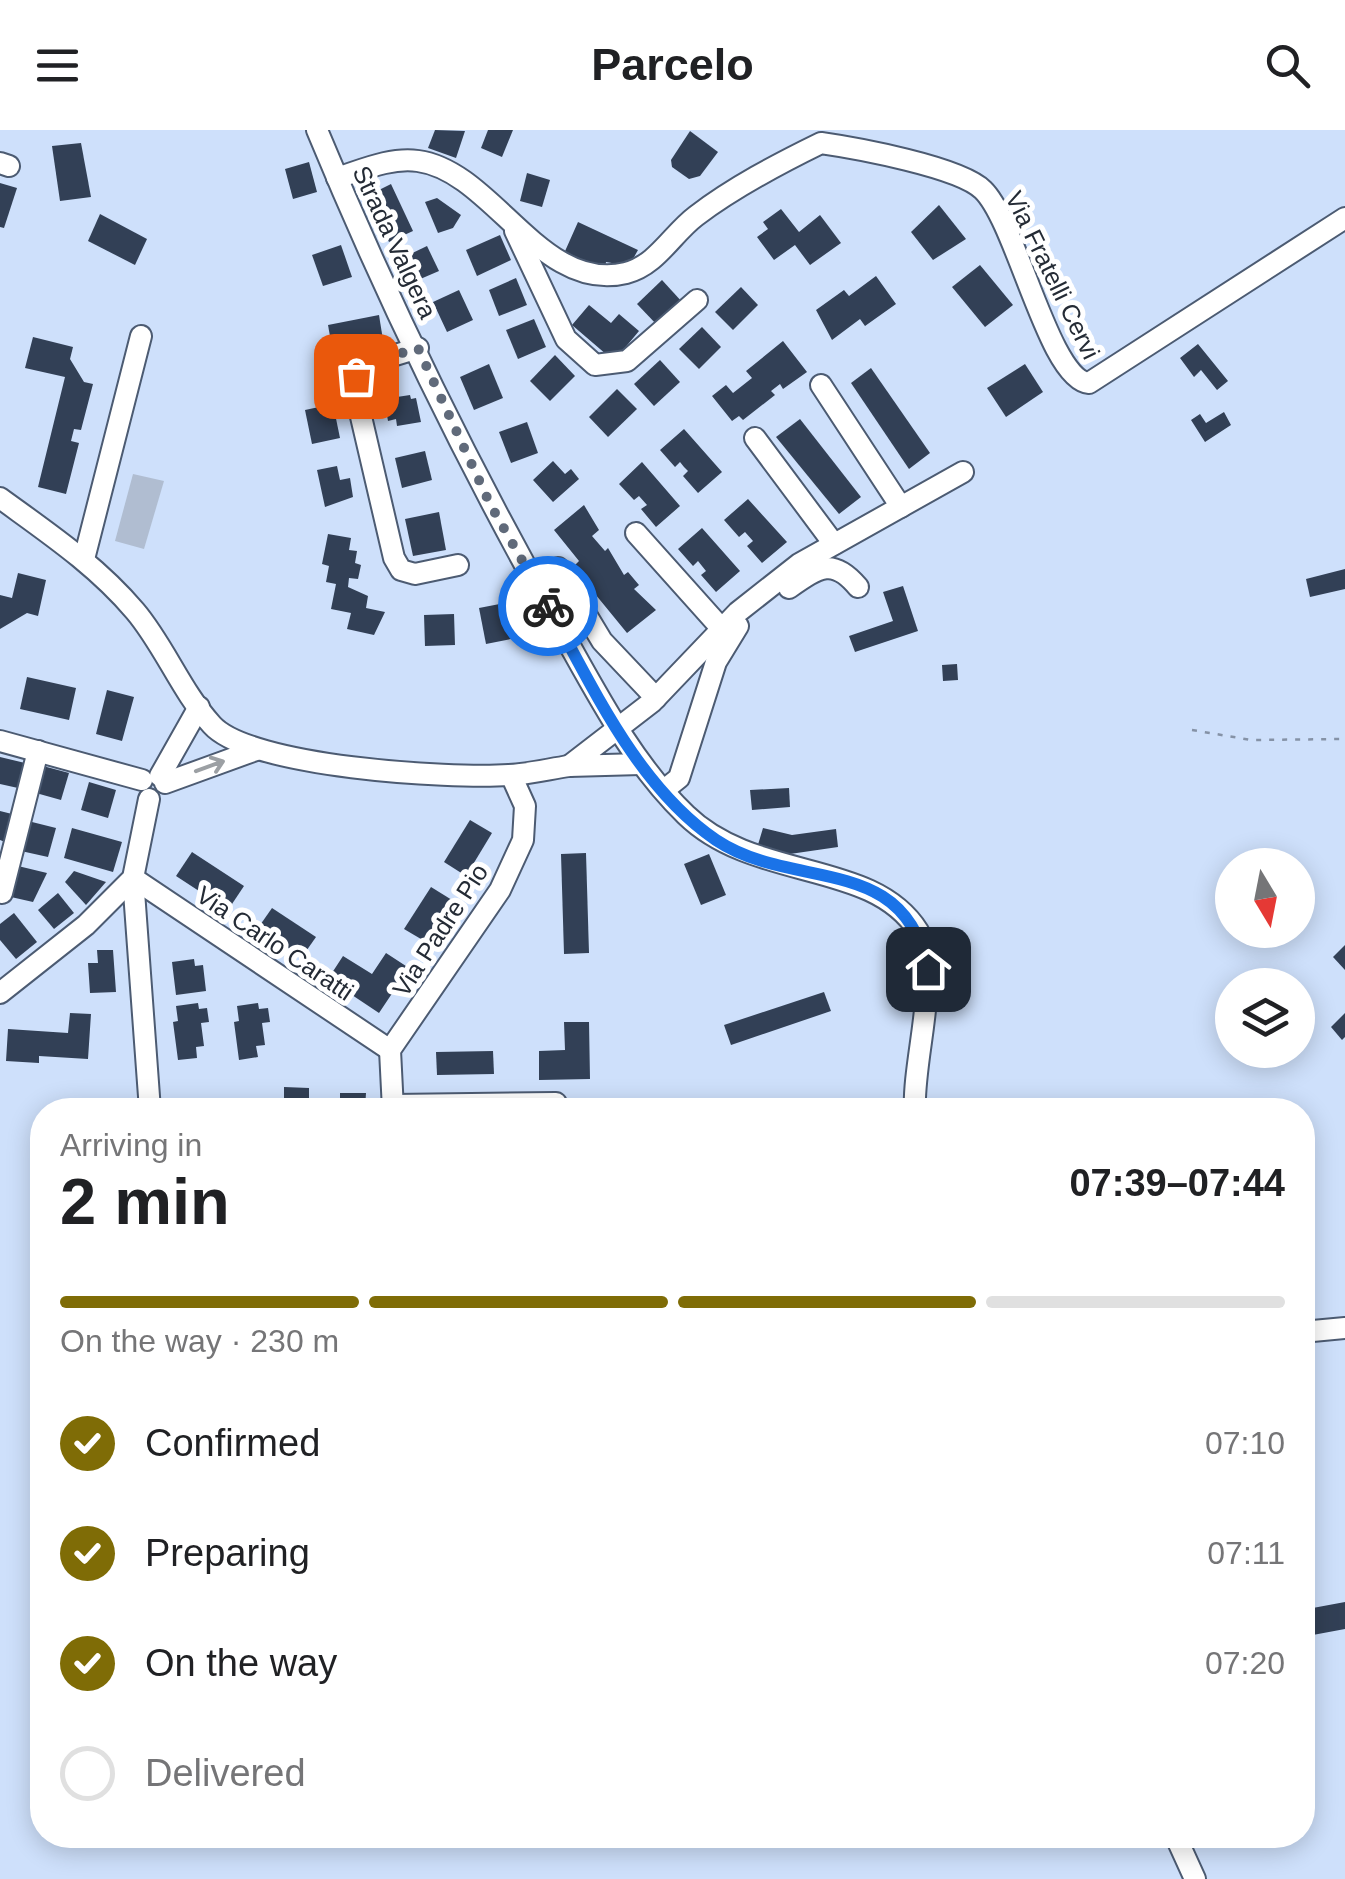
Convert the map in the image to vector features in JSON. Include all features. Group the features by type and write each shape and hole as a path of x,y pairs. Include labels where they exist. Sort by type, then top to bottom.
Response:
{"street":[{"name":"Strada Valgera","path":"317,130 490,504 641,764 717,840 790,869 838,877 880,895 906,915 921,934 928,969 916,1098"},
{"name":"Via Fratelli Cervi","path":"337,178 383,163 430,164 571,268 622,274 644,266 693,218 821,143 960,173 984,190 1003,219 1060,355 1074,376 1089,383 1345,218"},
{"path":"510,220 566,339 595,365 626,361 698,300"},
{"path":"84,559 141,336"},
{"path":"418,348 364,365 355,391 394,558 402,570 415,574 458,565"},
{"path":"821,385 901,507"},
{"path":"756,438 834,544"},
{"path":"569,766 656,698 721,628 799,564 963,472"},
{"path":"0,498 84,559 136,612 212,726 256,750 364,767 511,775 569,766 641,764"},
{"path":"636,533 721,628"},
{"path":"664,790 680,778 716,662 734,630 806,576 827,567 843,570 858,587"},
{"path":"558,568 602,641 656,698"},
{"path":"149,1098 133,878 154,784 199,706"},
{"path":"0,741 154,784 256,750"},
{"path":"2,893 38,751"},
{"name":"Via Padre Pio","path":"390,1050 500,890 522,840 525,806 511,775"},
{"path":"0,993 86,924 133,878"},
{"name":"Via Carlo Caratti","path":"133,878 390,1050"},
{"path":"390,1050 392,1098"},
{"path":"1315,1331 1345,1328"},
{"path":"1180,1848 1195,1879"}],"path":[{"path":"1192,730 1252,740 1345,739"}],"shaded area":[{"path":"133,474 164,481 144,549 115,541"}],"building":[{"path":"435,130 465,131 456,158 428,148"},
{"path":"488,130 513,130 502,157 481,148"},
{"path":"690,131 718,152 700,176 689,179 672,167 671,160"},
{"path":"81,143 91,197 60,201 52,146"},
{"path":"309,162 317,192 293,199 285,169"},
{"path":"527,173 550,180 542,207 520,201"},
{"path":"0,183 17,188 4,228 0,227"},
{"path":"391,184 413,231 389,242 367,196"},
{"path":"437,198 461,215 453,228 438,233 425,202"},
{"path":"939,205 966,239 933,260 911,232"},
{"path":"781,209 799,232 820,215 841,243 810,265 795,245 774,260 757,237 768,229 763,222"},
{"path":"100,214 147,239 135,265 88,241"},
{"path":"578,222 638,250 629,266 606,262 605,268 562,258"},
{"path":"500,235 511,260 477,276 466,250"},
{"path":"341,245 352,277 323,286 312,255"},
{"path":"427,246 439,271 411,283 400,259"},
{"path":"980,265 1013,305 985,327 952,287"},
{"path":"876,276 896,304 865,326 860,319 832,340 816,310 844,290 849,296"},
{"path":"516,278 527,305 499,316 489,290"},
{"path":"662,280 683,303 658,326 637,304"},
{"path":"741,287 758,305 733,330 715,312"},
{"path":"459,290 473,320 447,332 433,302"},
{"path":"589,305 611,323 619,314 639,331 614,361 572,325"},
{"path":"379,315 383,340 333,353 328,325"},
{"path":"534,319 546,347 518,359 506,330"},
{"path":"702,327 721,347 699,369 679,349"},
{"path":"33,337 73,347 70,359 84,382 93,384 81,430 74,429 71,441 79,443 66,494 38,487 65,377 25,368"},
{"path":"783,341 807,372 783,389 780,384 771,391 775,395 743,420 739,416 732,421 712,396 726,385 733,393 752,378 746,371"},
{"path":"1198,344 1228,381 1217,390 1201,370 1194,377 1180,358"},
{"path":"555,355 575,376 550,401 530,381"},
{"path":"660,360 680,382 654,406 634,384"},
{"path":"489,364 503,398 474,410 460,377"},
{"path":"1025,364 1043,392 1006,417 987,388"},
{"path":"871,368 930,453 909,469 851,383"},
{"path":"617,389 637,409 608,437 589,417"},
{"path":"410,395 411,399 416,398 421,422 397,426 396,419 388,421 384,399"},
{"path":"333,404 340,438 312,444 305,410"},
{"path":"1224,412 1231,425 1205,442 1191,420 1200,414 1206,423"},
{"path":"800,419 861,497 839,514 776,437"},
{"path":"527,422 538,453 511,463 499,432"},
{"path":"684,429 722,472 698,493 683,476 688,471 680,462 675,467 660,450"},
{"path":"425,451 432,480 402,488 395,458"},
{"path":"553,461 565,474 571,469 579,479 553,502 533,480"},
{"path":"642,462 680,506 656,527 641,509 647,505 639,496 634,500 619,484"},
{"path":"337,466 340,480 350,478 353,497 325,507 317,470"},
{"path":"748,499 787,542 762,563 747,546 753,541 745,532 739,537 724,520"},
{"path":"584,505 599,530 592,536 605,551 608,548 624,575 628,572 639,585 634,589 656,610 627,633 573,567 579,561 554,530"},
{"path":"439,512 446,550 413,556 405,519"},
{"path":"702,528 740,571 716,592 701,575 706,571 698,561 693,566 678,549"},
{"path":"328,534 351,538 349,550 357,551 355,563 361,565 358,579 349,578 348,587 368,596 366,608 385,612 374,635 347,629 351,613 331,609 336,584 326,582 329,566 322,564"},
{"path":"1345,569 1345,589 1310,597 1306,579"},
{"path":"18,573 46,580 38,616 27,613 0,629 0,595 12,598"},
{"path":"903,586 918,631 855,652 849,636 893,621 883,592"},
{"path":"510,602 516,638 486,644 479,608"},
{"path":"454,614 455,645 425,646 424,615"},
{"path":"957,664 958,680 943,681 942,665"},
{"path":"27,677 76,688 69,720 20,709"},
{"path":"107,690 134,697 122,741 96,734"},
{"path":"0,757 25,763 18,788 0,784"},
{"path":"43,766 69,773 61,800 36,793"},
{"path":"89,782 116,790 108,818 81,810"},
{"path":"789,788 790,807 752,810 750,790"},
{"path":"0,811 12,814 5,842 0,840"},
{"path":"470,820 492,833 466,876 444,862"},
{"path":"28,821 56,828 48,857 21,851"},
{"path":"72,828 122,842 113,872 64,858"},
{"path":"763,828 792,835 836,829 838,847 783,855 757,848"},
{"path":"192,852 244,886 228,910 176,876"},
{"path":"586,853 589,953 564,954 561,854"},
{"path":"709,854 726,895 701,905 684,864"},
{"path":"18,866 47,873 33,902 11,897"},
{"path":"74,871 106,882 86,905 65,882"},
{"path":"431,887 452,900 426,942 404,929"},
{"path":"58,893 74,913 54,929 38,910"},
{"path":"272,908 316,937 302,957 258,928"},
{"path":"14,913 37,942 16,959 0,940 0,924"},
{"path":"1345,945 1345,970 1333,957"},
{"path":"97,950 113,950 116,992 90,993 88,963 98,963"},
{"path":"386,953 409,968 379,1013 328,979 343,956 372,974"},
{"path":"194,959 195,966 203,965 206,991 176,995 172,962"},
{"path":"824,992 831,1011 731,1045 724,1025"},
{"path":"198,1003 199,1009 207,1008 209,1022 201,1023 204,1046 196,1047 197,1058 178,1060 173,1022 178,1021 176,1006"},
{"path":"258,1003 259,1009 268,1008 270,1022 262,1023 265,1045 256,1046 258,1057 239,1060 234,1022 239,1021 237,1006"},
{"path":"70,1013 91,1014 88,1059 39,1056 39,1063 6,1061 8,1029 68,1033"},
{"path":"1345,1013 1345,1037 1342,1040 1331,1027"},
{"path":"564,1022 589,1022 590,1079 539,1080 539,1051 565,1050"},
{"path":"493,1051 494,1074 437,1075 436,1052"},
{"path":"284,1087 309,1088 309,1098 284,1098"},
{"path":"340,1093 366,1093 366,1098 340,1098"},
{"path":"1345,1602 1345,1629 1315,1635 1315,1608"}],"way so far":[{"path":"356,376 364,365 376,359 418,348 490,504 548,606"}],"route":[{"path":"548,606 641,764 686,815 717,840 745,855 790,869 838,877 880,895 906,915 921,934 928,969"}]}
